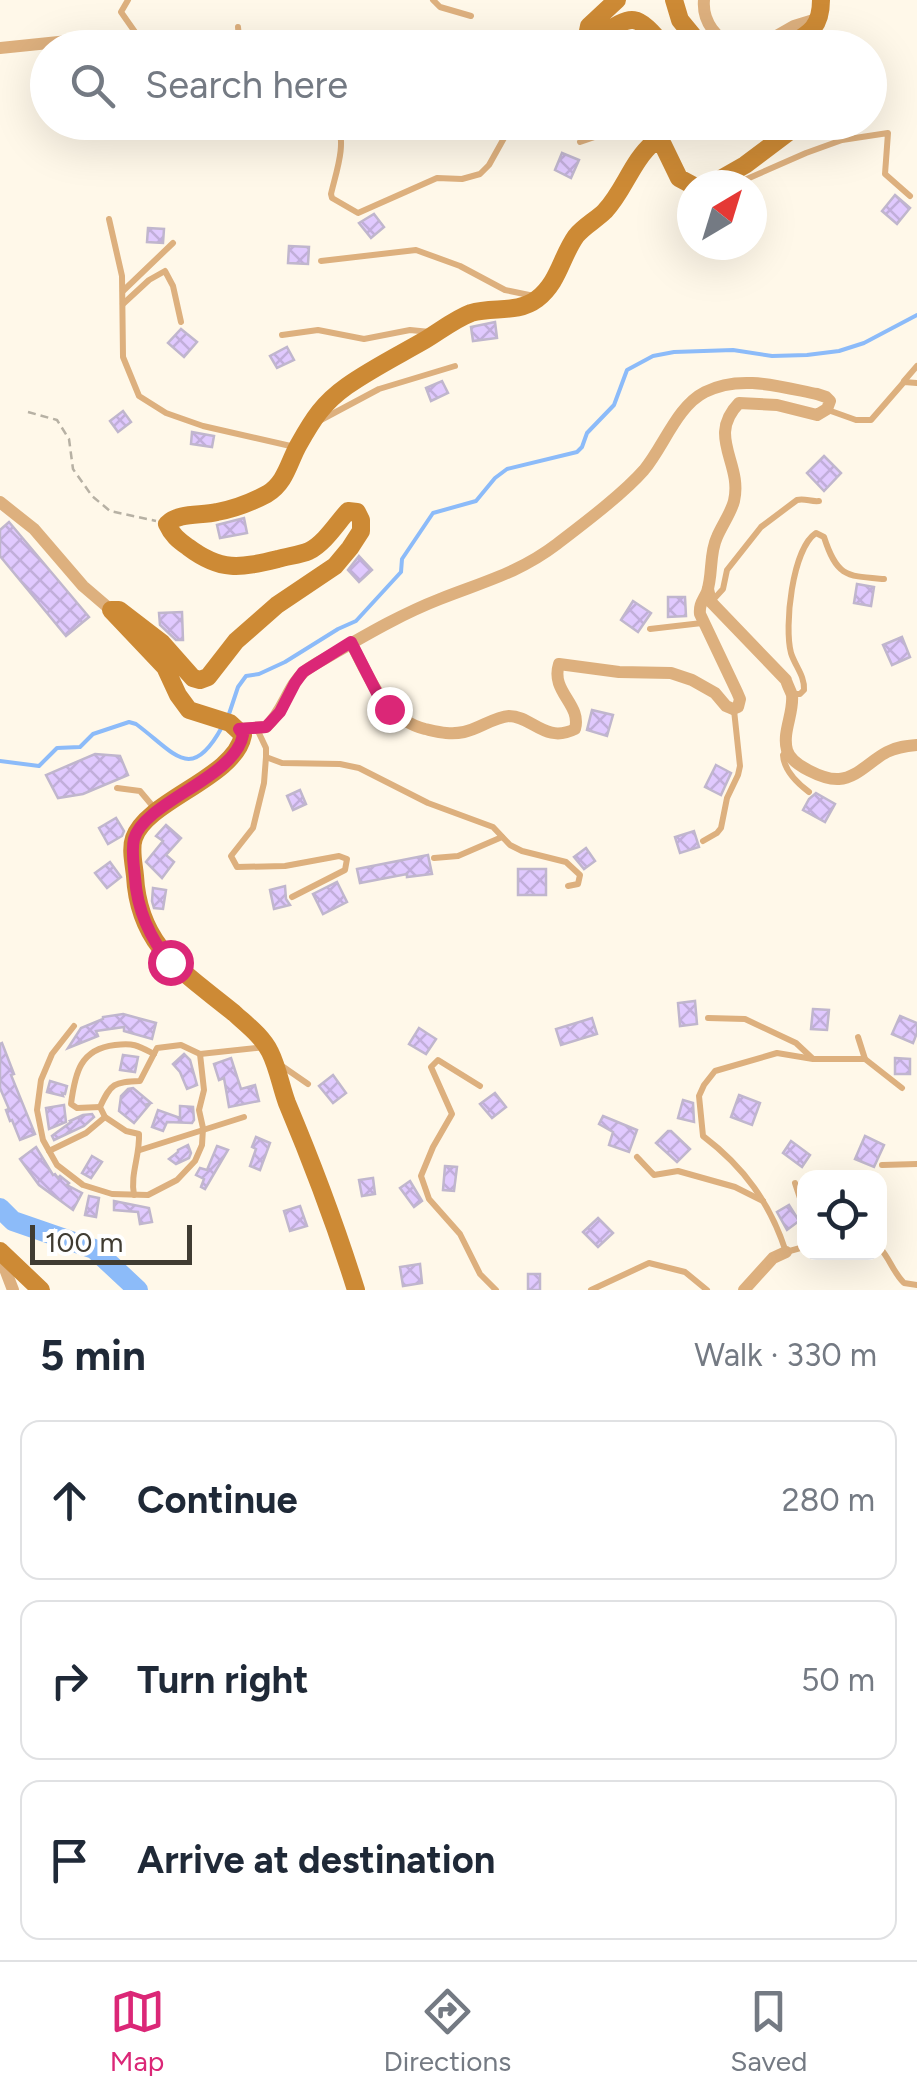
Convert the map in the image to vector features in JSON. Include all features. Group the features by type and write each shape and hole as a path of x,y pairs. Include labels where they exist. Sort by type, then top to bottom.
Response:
{"street":[{"path":"588,30 617,0"},
{"path":"674,0 680,20 689,30"},
{"path":"704,0 702,6 712,30"},
{"path":"787,30 821,9"},
{"path":"608,30 630,18 645,23 651,30"},
{"path":"0,48 30,45"},
{"path":"736,170 778,140"},
{"path":"111,610 119,610 162,643 194,678 208,677 236,641 278,605 335,566 361,532 361,520 358,512 348,510 309,551 234,567 220,566 201,557 172,535 167,524 173,518 236,507 270,492 286,474 296,448 323,405 348,385 468,314 529,305 549,289 578,233 604,212 653,143 663,145 677,174"},
{"path":"0,502 34,529 83,586 165,666 189,710 237,725 266,727 275,719 303,672 351,642 400,616 508,575 536,560 644,470 700,394 723,384 747,382 826,397 830,401 827,410 816,415 777,406 740,404 730,413 723,433 734,479 734,501 714,542 710,596 700,606 700,614 740,699 738,707 726,706 715,693 671,673 619,672 558,664 560,689 577,715 575,729 542,731 506,716 472,730 446,734 418,727 389,709 351,642"},
{"path":"710,596 786,680 792,694 786,738 792,760 806,770 838,780 884,753 917,746"},
{"path":"237,725 242,742 224,763 156,811 134,838 136,890 156,946 170,962 252,1028 270,1053 356,1290"},
{"path":"744,1290 773,1258 786,1252"},
{"path":"0,1254 13,1290"},
{"path":"0,1254 42,1290"}],"lane":[{"path":"128,0 121,12 134,30"},
{"path":"433,0 471,16"},
{"path":"887,133 885,174 910,196"},
{"path":"341,140 331,194 358,213 437,178 462,180 480,174 503,140"},
{"path":"580,142 586,140"},
{"path":"767,170 842,140"},
{"path":"109,219 122,276 123,358 140,396 184,420 296,448"},
{"path":"122,292 172,243"},
{"path":"320,261 416,250 460,266 505,290 539,297"},
{"path":"122,305 164,272 174,286 181,322"},
{"path":"282,334 318,330 364,338 410,330 436,333"},
{"path":"309,427 379,389 455,366"},
{"path":"827,410 856,420 871,420 917,366"},
{"path":"904,382 917,383"},
{"path":"710,596 723,590 727,570 761,527 797,500 819,501"},
{"path":"792,694 800,694 805,683 790,652 790,592 810,536 824,538 837,568 854,576 884,579"},
{"path":"650,630 704,623"},
{"path":"703,842 721,828 727,798 738,775 733,708"},
{"path":"237,725 266,748 264,783 253,828 231,856 238,867 285,866 339,856 347,859 345,870 292,897"},
{"path":"787,750 784,764 796,782 810,792"},
{"path":"266,757 282,763 359,768 428,803 493,827 510,845 522,851 566,862 580,875 578,884 568,886"},
{"path":"117,788 140,791 156,811"},
{"path":"434,858 458,856 502,837"},
{"path":"708,1018 745,1019 796,1043 813,1059"},
{"path":"74,1026 52,1054 40,1080 37,1110 43,1140 58,1165 82,1185 112,1194 148,1195 177,1180 195,1161 204,1128 200,1110 204,1090 200,1054"},
{"path":"858,1037 866,1059 902,1088"},
{"path":"100,1107 76,1108 71,1104 83,1060 100,1047 134,1043 154,1054"},
{"path":"100,1107 108,1089 118,1082 140,1081 157,1048 182,1045 200,1054 270,1053 308,1084"},
{"path":"797,1249 786,1252 764,1202 727,1154 703,1136 699,1096 716,1071 777,1053 813,1059 866,1059"},
{"path":"480,1086 438,1060 430,1067 452,1114 421,1176 429,1200 460,1234 480,1274 496,1290"},
{"path":"100,1107 106,1117 126,1131 139,1134 140,1150 131,1181 134,1194"},
{"path":"140,1150 244,1116"},
{"path":"49,1151 86,1133 106,1117"},
{"path":"637,1157 654,1175 678,1171 735,1187 764,1202"},
{"path":"882,1165 917,1164"},
{"path":"795,1182 797,1188"},
{"path":"887,1256 904,1284 917,1285"},
{"path":"590,1290 649,1263 685,1272 706,1290"}],"path":[{"path":"28,412 57,420 69,439 73,470 92,496 110,511 167,524"}],"building":[{"path":"562,153 579,160 571,178 555,170"},
{"path":"895,195 910,208 897,224 882,211"},
{"path":"374,214 384,227 371,238 359,223"},
{"path":"148,228 164,229 163,243 147,242"},
{"path":"289,246 309,247 308,264 288,263"},
{"path":"495,322 497,338 473,341 471,327"},
{"path":"181,329 197,342 184,357 168,343"},
{"path":"287,347 294,360 277,368 270,356"},
{"path":"442,381 448,393 431,401 426,388"},
{"path":"123,411 131,422 118,432 110,421"},
{"path":"192,432 214,436 212,447 191,444"},
{"path":"824,456 841,473 824,491 807,473"},
{"path":"244,518 247,533 220,538 217,525"},
{"path":"9,522 89,617 66,636 0,556 0,530"},
{"path":"359,556 372,570 359,582 348,570"},
{"path":"857,584 874,587 871,606 854,603"},
{"path":"668,597 685,597 686,616 668,617"},
{"path":"633,601 651,613 638,632 621,620"},
{"path":"182,612 183,640 176,640 160,625 159,613"},
{"path":"902,637 910,657 892,665 883,645"},
{"path":"592,710 613,715 607,736 587,730"},
{"path":"95,754 120,756 128,775 83,794 58,798 46,775"},
{"path":"716,765 731,773 721,795 705,787"},
{"path":"300,790 306,804 293,810 287,796"},
{"path":"816,793 835,804 825,822 803,810"},
{"path":"116,818 124,831 108,844 99,828"},
{"path":"166,825 181,838 166,855 174,862 162,878 146,862 163,841 156,836"},
{"path":"694,831 699,847 680,853 675,837"},
{"path":"586,848 595,861 584,869 574,857"},
{"path":"428,855 432,874 407,874 360,883 357,869"},
{"path":"110,862 121,877 107,888 95,873"},
{"path":"518,869 546,869 546,895 518,895"},
{"path":"337,882 347,902 323,914 313,894"},
{"path":"285,886 290,905 274,909 270,890"},
{"path":"153,888 166,890 163,909 154,908"},
{"path":"695,1001 697,1024 680,1026 678,1003"},
{"path":"813,1009 829,1010 827,1030 811,1029"},
{"path":"123,1014 156,1023 152,1039 124,1031 124,1027 96,1031 98,1036 68,1048 81,1028 103,1017"},
{"path":"900,1016 917,1023 913,1043 892,1034"},
{"path":"592,1018 597,1034 561,1045 556,1029"},
{"path":"419,1028 436,1039 426,1054 409,1044"},
{"path":"2,1043 35,1134 20,1140 0,1088"},
{"path":"184,1054 190,1060 197,1085 187,1089 173,1064"},
{"path":"123,1055 138,1057 135,1072 120,1070"},
{"path":"231,1058 241,1089 255,1085 259,1101 229,1107 224,1078 219,1080 214,1064"},
{"path":"895,1058 910,1059 910,1074 895,1074"},
{"path":"333,1075 346,1093 333,1103 319,1086"},
{"path":"50,1081 67,1086 63,1096 47,1092"},
{"path":"133,1088 151,1103 145,1105 149,1105 134,1123 119,1111 121,1096"},
{"path":"495,1093 506,1107 492,1118 480,1104"},
{"path":"739,1095 760,1103 752,1125 731,1117"},
{"path":"683,1100 693,1103 694,1122 678,1118"},
{"path":"64,1105 66,1122 49,1129 46,1108"},
{"path":"180,1106 193,1107 192,1123 167,1122 163,1131 152,1127 158,1110 180,1118"},
{"path":"92,1114 94,1117 84,1126 54,1140 52,1136 70,1121"},
{"path":"603,1116 637,1130 629,1152 609,1145 613,1132 599,1124"},
{"path":"668,1131 690,1149 677,1162 656,1143"},
{"path":"865,1136 884,1145 874,1167 855,1159"},
{"path":"256,1137 270,1143 260,1170 250,1166"},
{"path":"791,1141 810,1155 802,1167 783,1153"},
{"path":"188,1145 189,1158 176,1164 169,1159 178,1150"},
{"path":"217,1146 228,1150 205,1189 201,1187 204,1179 196,1175 200,1168 207,1170"},
{"path":"36,1147 53,1175 82,1193 73,1210 39,1185 20,1159"},
{"path":"92,1156 102,1162 91,1178 82,1173"},
{"path":"445,1166 457,1167 454,1191 443,1190"},
{"path":"373,1178 375,1194 362,1196 359,1180"},
{"path":"410,1181 422,1201 414,1207 400,1188"},
{"path":"89,1196 99,1198 96,1217 85,1215"},
{"path":"114,1201 149,1208 152,1222 140,1224 138,1212 114,1210"},
{"path":"789,1205 797,1222 787,1230 777,1212"},
{"path":"300,1206 307,1226 290,1231 284,1211"},
{"path":"598,1218 613,1233 598,1247 583,1232"},
{"path":"420,1264 422,1283 403,1286 400,1267"},
{"path":"528,1274 540,1274 540,1290 528,1290"}],"waterway":[{"path":"229,714 246,676 285,662 356,621 401,572 402,559 433,513 476,501 507,469 577,452 587,433 614,405 627,370 653,356 674,352 733,350 772,356 839,351 864,343 917,315"},
{"path":"0,761 39,766 57,748 80,747 93,734 129,722 172,753 191,759 201,755 222,727"},
{"path":"0,1208 13,1221 94,1249 138,1290"}],"route":[{"path":"170,962 147,927 136,890 134,838 143,825 238,750 243,735 239,729 266,727 275,719 303,672 351,642 389,709"}]}
